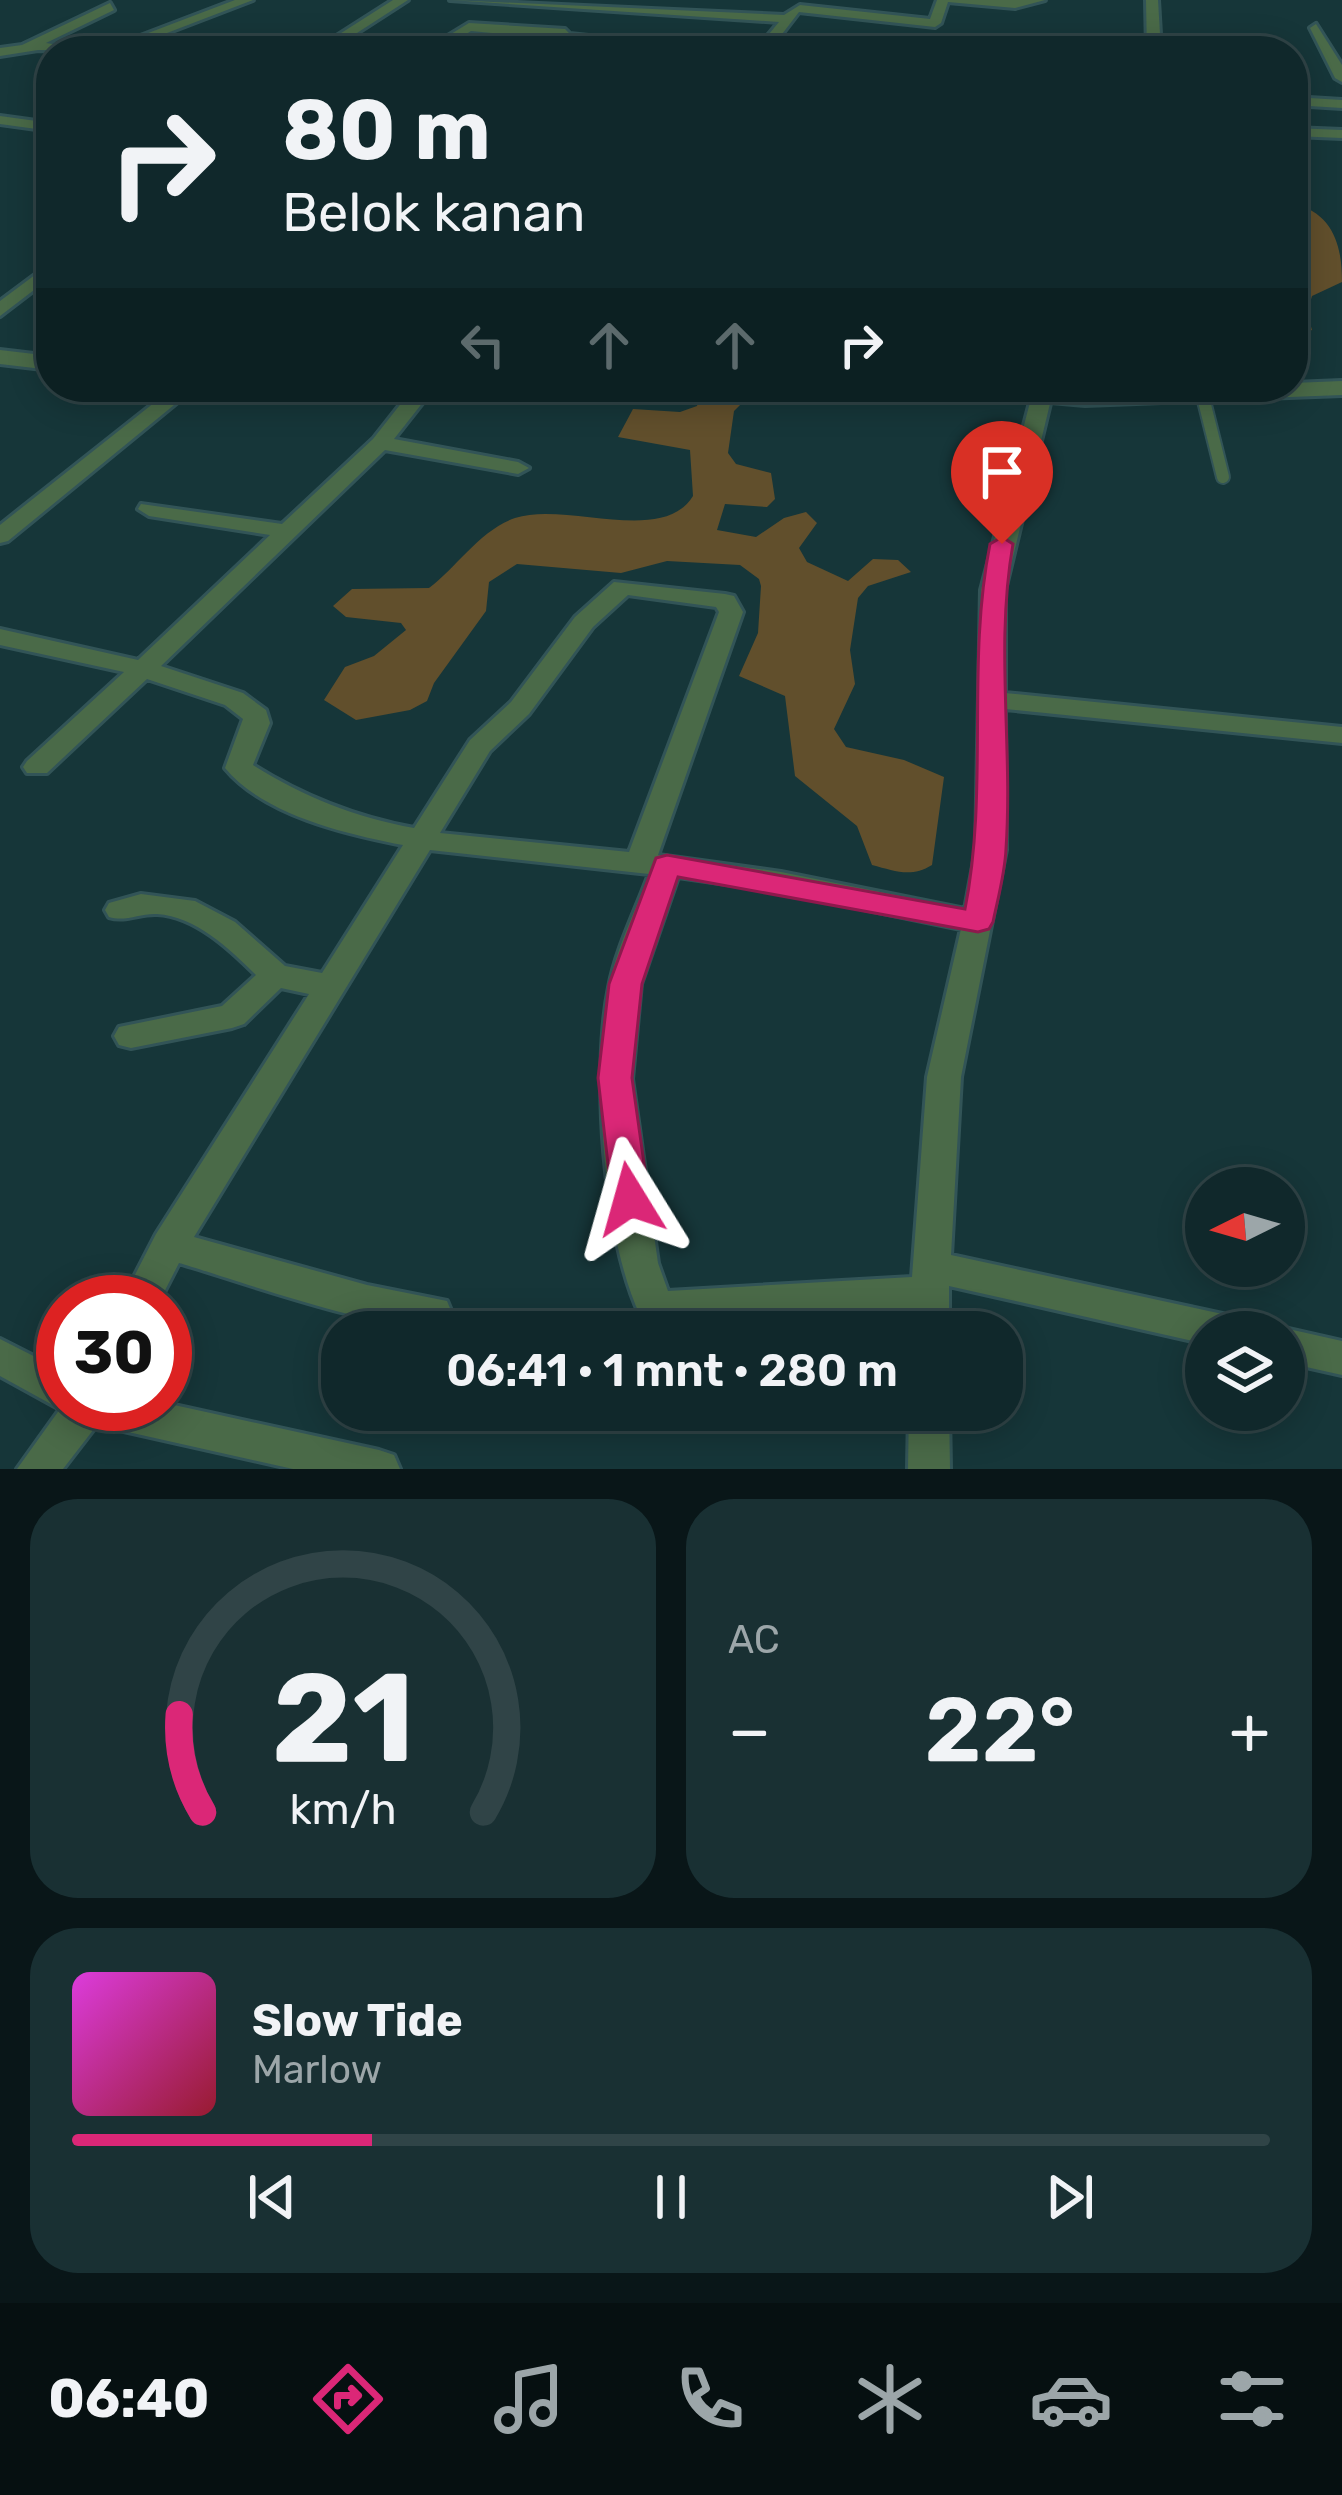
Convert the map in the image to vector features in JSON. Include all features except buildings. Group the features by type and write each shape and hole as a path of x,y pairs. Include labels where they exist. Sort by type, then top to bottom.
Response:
{"street":[{"path":"150,36 248,0"},
{"path":"344,36 402,0"},
{"path":"456,0 598,3 784,19"},
{"path":"772,36 784,19 806,4 934,30 943,0"},
{"path":"953,0 1015,4 1039,0"},
{"path":"1152,0 1153,36"},
{"path":"569,36 598,3"},
{"path":"50,36 110,7"},
{"path":"454,36 469,27 531,36"},
{"path":"1316,28 1335,50 1342,78"},
{"path":"27,47 36,43"},
{"path":"0,52 36,48"},
{"path":"1308,85 1342,87"},
{"path":"1308,101 1342,104"},
{"path":"3,122 36,125"},
{"path":"1308,133 1342,134"},
{"path":"0,310 36,280"},
{"path":"0,357 36,361"},
{"path":"1308,389 1342,388"},
{"path":"0,536 167,402"},
{"path":"37,767 380,443 412,402"},
{"path":"929,1297 944,1076 992,850 993,590 1041,402"},
{"path":"380,443 518,468"},
{"path":"149,509 285,531"},
{"path":"154,1275 480,746 513,722 598,603 623,587 641,587 725,601 731,612 653,864 626,984 615,1078 639,1263 654,1303 672,1308 793,1297 929,1297 1185,1327"},
{"path":"0,637 143,669 234,699 257,716 257,730 238,760 239,768 253,779 347,820 421,840 534,856 653,864 978,922"},
{"path":"989,699 1342,735"},
{"path":"120,910 142,900 171,902 251,950 275,975 332,987"},
{"path":"131,1036 232,1016 275,975"},
{"path":"169,1245 367,1301 422,1311"},
{"path":"1305,1350 1342,1358"},
{"path":"0,1355 36,1375"},
{"path":"192,1426 379,1469"},
{"path":"38,1469 62,1431"},
{"path":"929,1431 929,1469"}],"lane":[{"path":"1204,402 1223,477"}],"shaded area":[{"path":"1308,209 1332,232 1342,282 1312,296 1308,310"},
{"path":"698,402 743,402 734,411 728,453 736,464 771,473 775,499 767,507 725,504 717,530 756,537 784,518 806,512 817,523 799,548 807,562 848,581 873,559 898,560 911,572 868,586 858,598 850,650 855,684 834,729 846,747 904,760 944,777 932,865 903,872 872,865 857,826 795,776 785,696 739,676 758,633 761,586 740,565 667,561 621,573 517,564 489,582 486,611 434,683 427,701 410,710 356,720 324,700 345,667 374,656 406,630 401,623 346,617 333,606 352,589 429,588 480,540 515,518 560,514 637,520 679,511 693,496 690,450 618,437 633,409 680,412"}],"route":[{"path":"630,1199 615,1078 620,1031 626,984 667,865 978,922 992,850 989,699 993,590 1002,544"}]}
